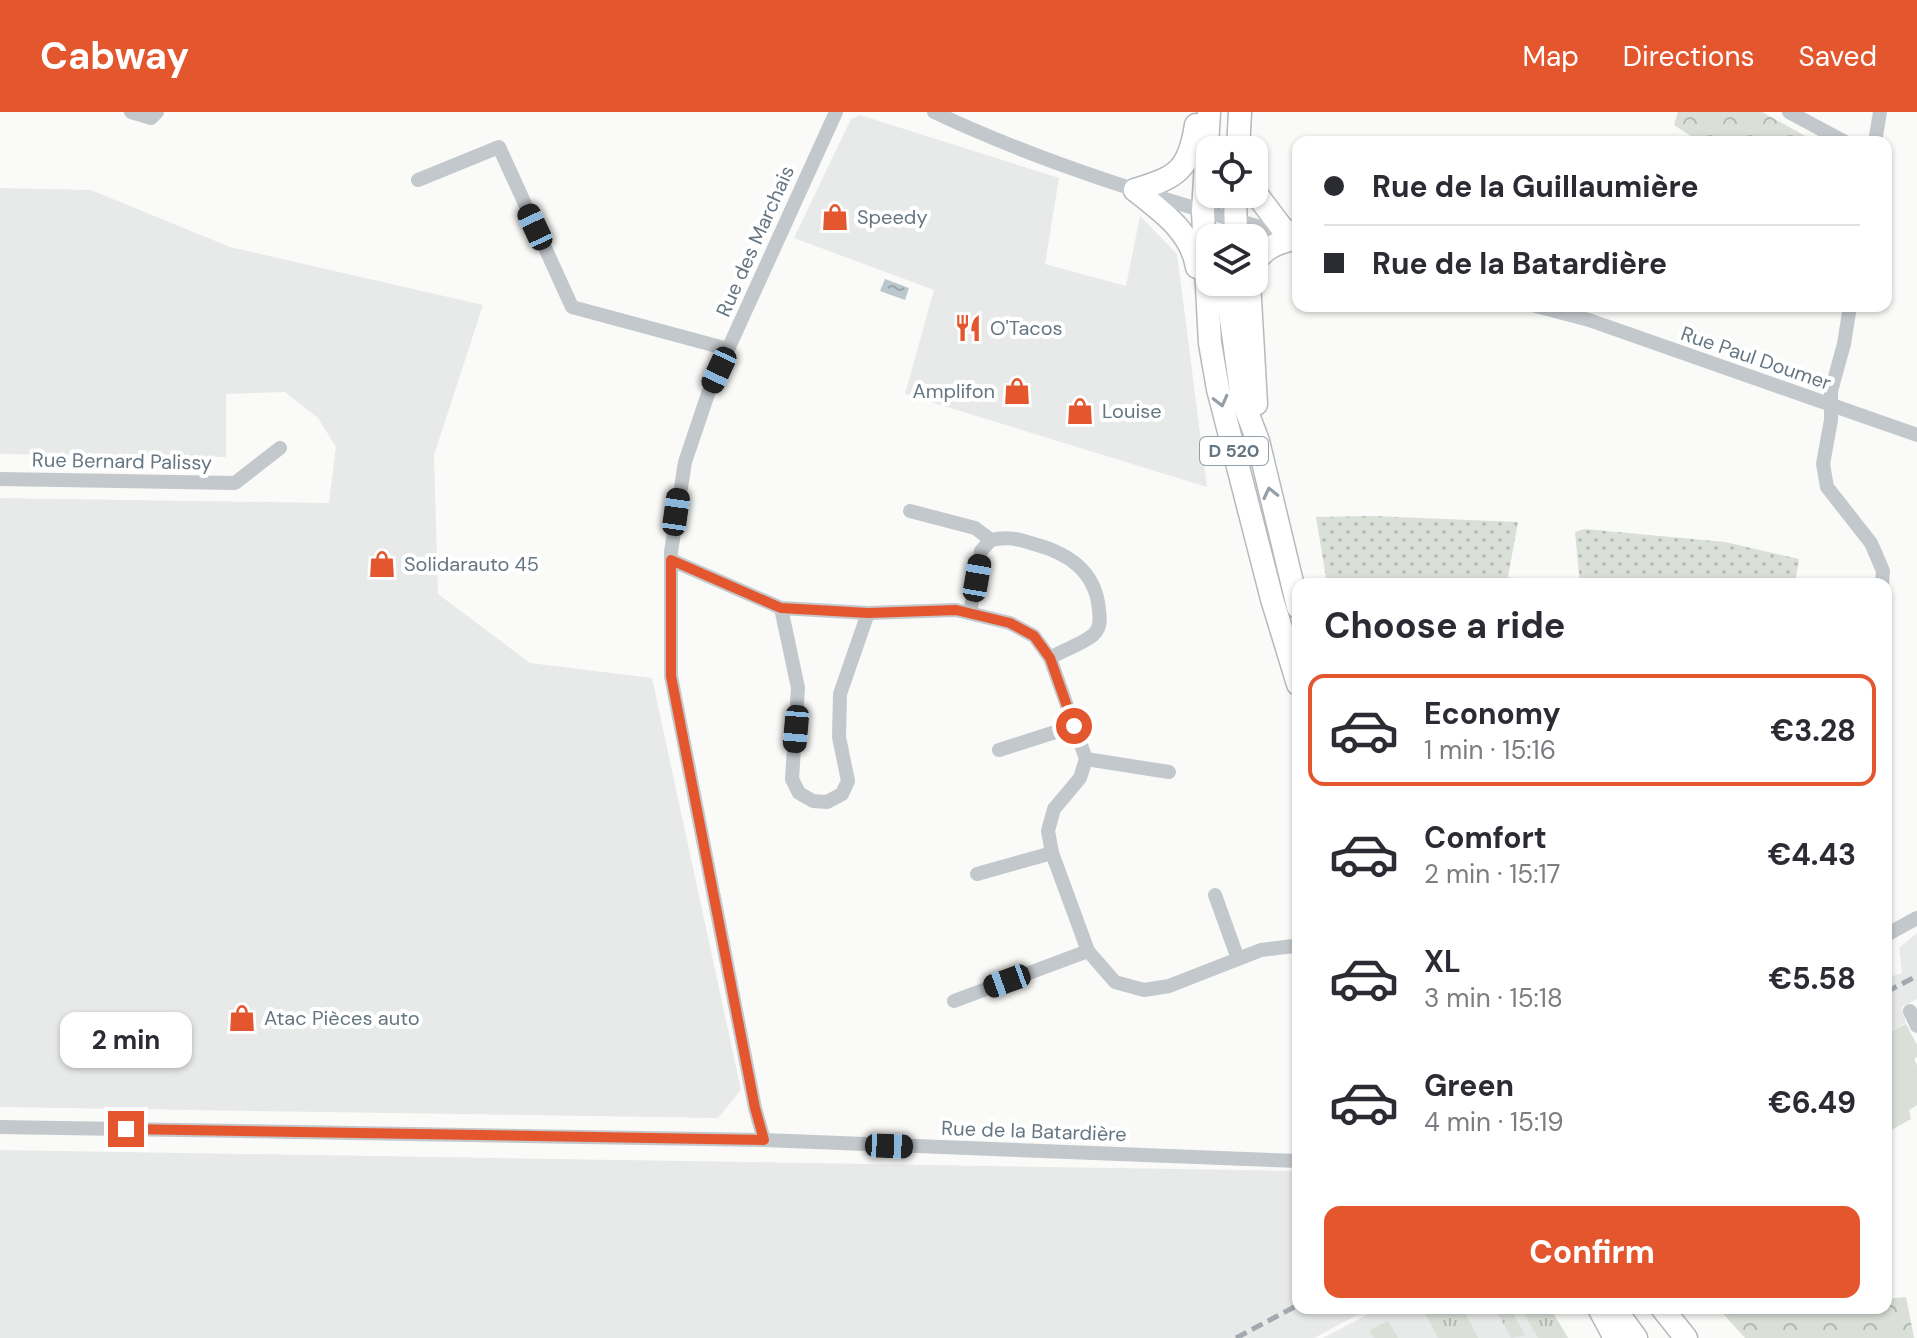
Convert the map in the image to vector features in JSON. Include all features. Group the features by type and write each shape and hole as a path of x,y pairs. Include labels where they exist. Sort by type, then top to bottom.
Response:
{"main road":[{"path":"1135,190 1163,181 1178,172 1189,157 1198,112"},
{"name":"D 520","path":"1209,112 1203,212 1210,343"},
{"path":"1223,136 1233,113"},
{"path":"1233,113 1236,136"},
{"path":"1233,113 1240,136"},
{"name":"D 520","path":"1135,190 1175,224 1194,250 1218,389 1292,664"},
{"path":"1267,208 1282,228 1292,234"},
{"path":"1203,212 1219,224"},
{"path":"1268,249 1292,239"},
{"name":"D 520","path":"1228,296 1242,399 1258,441 1292,582"},
{"name":"D 520","path":"1242,296 1258,441"},
{"path":"1250,296 1258,441"},
{"path":"1602,1314 1615,1338"},
{"path":"1618,1314 1636,1338"},
{"path":"1650,1314 1667,1338"},
{"path":"1667,1314 1686,1338"}],"street":[{"path":"131,112 151,118 157,112"},
{"name":"Rue des Marchais","path":"764,1140 755,1108 671,676 671,560 685,462 709,391 836,112"},
{"path":"934,112 957,117 1135,190 1203,212"},
{"path":"1789,112 1834,136"},
{"path":"1876,136 1880,112"},
{"path":"418,180 499,147 572,307 728,349"},
{"path":"1268,235 1292,237"},
{"name":"Rue Paul Doumer","path":"1559,312 1917,435"},
{"path":"1849,312 1831,391 1831,420 1823,464 1827,487 1871,543 1883,571 1882,578"},
{"name":"Rue Bernard Palissy","path":"0,479 235,483 280,448"},
{"path":"910,511 975,528 991,540"},
{"path":"970,613 981,551 991,540 1006,536 1059,552 1085,571 1096,592 1100,625 1095,634 1050,658"},
{"path":"671,560 781,608 868,613 939,610 970,613 1010,623 1034,636 1050,658 1086,759 1080,778 1054,809 1048,831 1052,853 1088,951 1115,982 1144,990 1169,986 1261,950 1292,946"},
{"path":"781,608 798,688 792,779 799,793 813,801 827,802 842,794 848,781 839,737 840,694 868,613"},
{"path":"999,750 1074,726"},
{"path":"1086,759 1169,772"},
{"path":"977,874 1052,853"},
{"path":"1215,895 1238,959"},
{"path":"1892,932 1917,918"},
{"path":"954,1001 1088,951"},
{"path":"1910,1011 1917,1026"},
{"name":"Rue de la Batardière","path":"0,1127 764,1140 1292,1161"}],"shaded area":[{"path":"860,115 1059,178 1045,264 1126,286 1140,216 1177,254 1207,487 905,394 934,290 794,238 851,119"},
{"path":"0,188 91,190 230,247 483,305 434,455 438,594 530,663 652,678 741,1090 718,1118 0,1107 0,498 329,503 336,447 318,418 285,392 226,394 226,457 0,454"},
{"path":"1917,933 1917,999 1902,1007 1906,1023 1892,1031 1892,976 1902,973 1899,948"},
{"path":"0,1150 1292,1171 1292,1314 1359,1314 1314,1338 0,1338"},
{"path":"1369,1314 1554,1314 1568,1338 1323,1338"}],"green space":[{"path":"1678,112 1762,112 1805,136 1691,136 1674,125"},
{"path":"1316,517 1518,522 1508,577 1514,578 1326,578"},
{"path":"1584,529 1725,542 1799,559 1796,578 1579,578 1575,532"},
{"path":"1906,1024 1917,1045 1917,1057 1914,1059 1917,1065 1917,1105 1909,1110 1911,1119 1892,1130 1892,1031"},
{"path":"1906,1297 1914,1338 1745,1338 1723,1314 1892,1314 1892,1298"},
{"path":"1425,1314 1466,1314 1478,1338 1438,1338"},
{"path":"1498,1314 1513,1314 1525,1335 1511,1338"},
{"path":"1524,1314 1554,1314 1568,1338 1538,1338"},
{"path":"1388,1321 1398,1338 1374,1338 1370,1330"}],"water":[{"path":"885,279 909,288 905,300 880,291"}],"railway":[{"path":"1892,989 1917,976"},
{"path":"1236,1338 1292,1308"}],"place":[{"name":"Speedy","path":"835,217"},
{"name":"O'Tacos","path":"968,328"},
{"name":"Amplifon","path":"1017,391"},
{"name":"Louise","path":"1080,411"},
{"name":"Solidarauto 45","path":"382,564"},
{"name":"Atac Pièces auto","path":"242,1018"}],"route":[{"path":"126,1129 764,1140 755,1108 671,676 671,560 781,608 868,613 956,610 1010,623 1034,636 1050,658 1074,726"}]}
